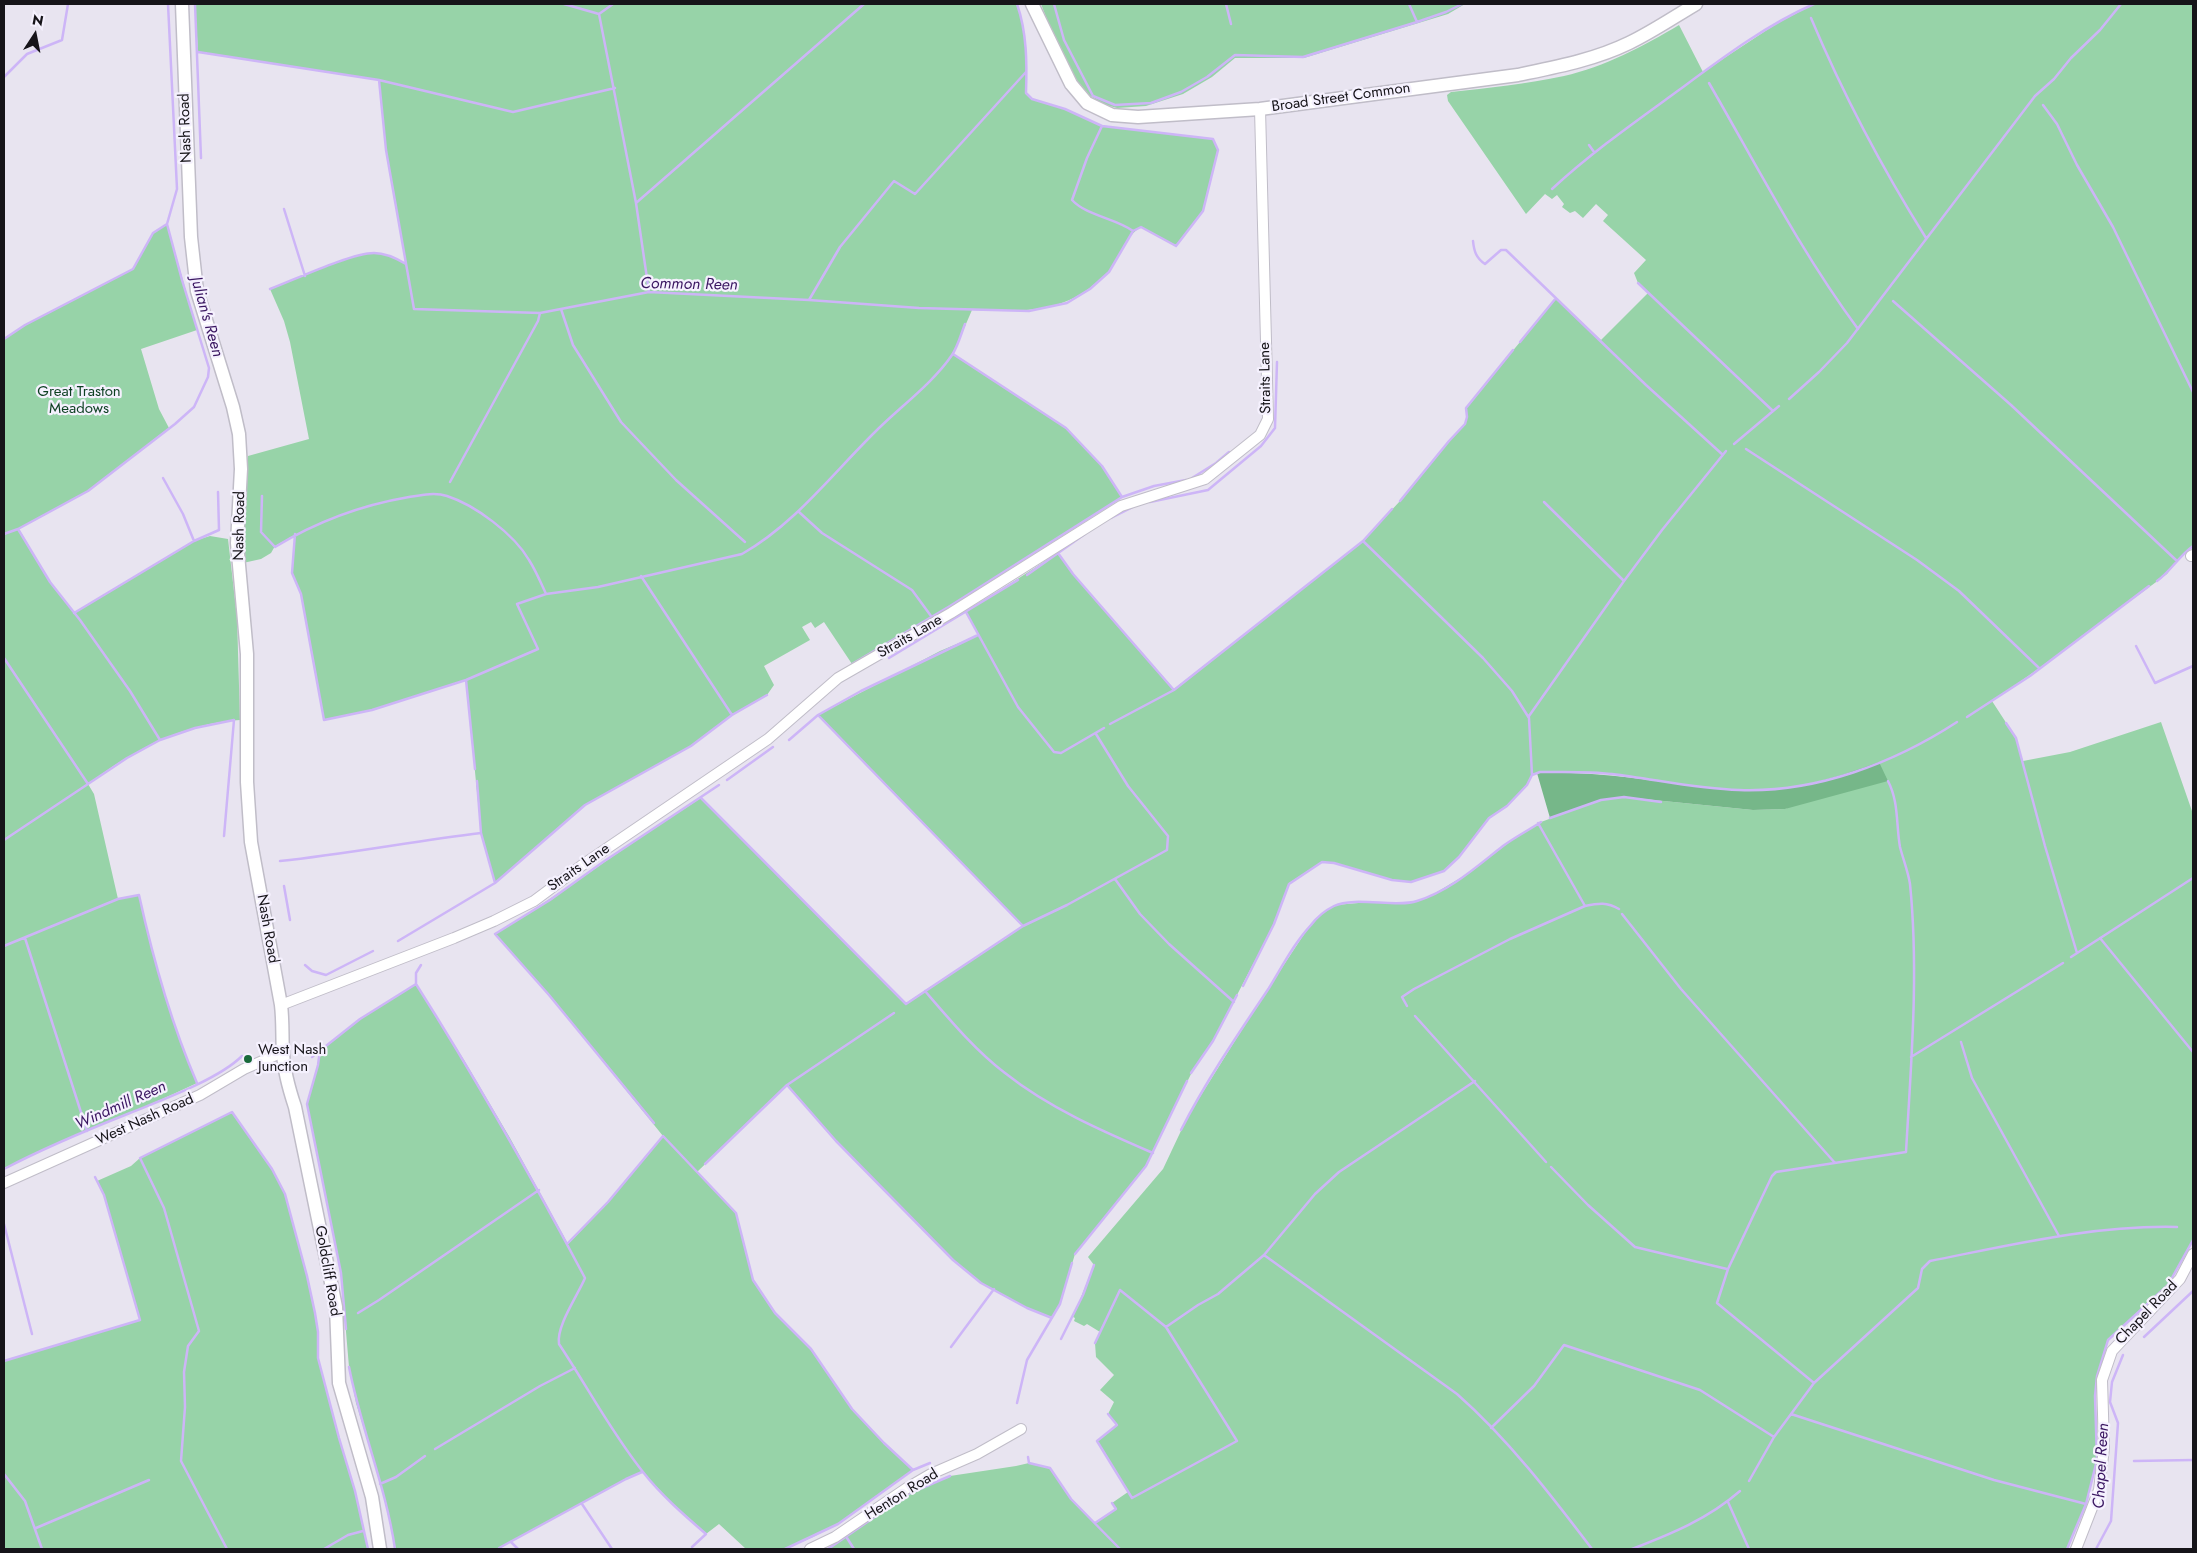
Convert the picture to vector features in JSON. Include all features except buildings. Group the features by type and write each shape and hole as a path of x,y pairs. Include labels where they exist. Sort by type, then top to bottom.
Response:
{"street":[{"name":"Nash Road","path":"182,4 190,237 197,291 233,406 239,434 242,469 237,543 247,654 247,782 251,842 281,1005 283,1052"},
{"name":"Broad Street Common","path":"1032,4 1071,84 1087,103 1112,115 1138,117 1260,110 1555,68 1629,43 1696,4"},
{"name":"Straits Lane","path":"281,1005 454,938 534,901 581,866 768,738 838,678 968,603 1121,506 1194,484 1205,478 1260,435 1268,419 1260,110"},
{"name":"West Nash Road","path":"4,1183 200,1095 244,1069 283,1052"},
{"name":"Goldcliff Road","path":"283,1052 287,1082 295,1107 336,1308 339,1383 372,1497 380,1549"},
{"name":"Chapel Road","path":"2076,1549 2099,1490 2104,1448 2102,1380 2112,1351 2180,1280 2193,1254"},
{"name":"Henton Road","path":"810,1549 835,1537 923,1479 976,1454 1021,1429"}],"green space":[{"path":"195,4 1017,4 1025,37 1026,93 1032,99 1065,109 1102,126 1213,139 1218,150 1203,211 1176,246 1141,227 1127,241 1107,274 1082,293 1067,301 1037,309 1005,311 972,310 953,354 1066,428 1102,466 1122,497 950,606 852,664 824,622 815,628 811,622 802,627 810,640 764,666 774,685 767,695 732,715 691,746 585,805 495,883 481,833 466,680 372,710 324,720 301,594 292,573 295,535 275,546 271,553 261,559 243,563 248,456 309,439 290,342 284,321 270,289 337,262 363,254 382,254 406,264 386,150 379,80 198,52"},
{"path":"1041,4 1465,4 1448,14 1304,58 1235,58 1212,77 1183,94 1146,106 1117,108 1103,104 1089,95 1074,78 1056,43"},
{"path":"1814,4 2193,4 2193,546 2177,561 2167,574 1992,701 2016,738 2023,761 2070,752 2161,722 2193,814 2193,1240 2168,1285 2108,1340 2097,1376 2095,1396 2097,1460 2086,1504 2067,1549 828,1549 908,1494 950,1476 1029,1463 1050,1468 1071,1499 1094,1523 1116,1509 1112,1503 1128,1492 1097,1441 1117,1425 1108,1414 1114,1402 1100,1390 1114,1375 1096,1357 1095,1343 1100,1332 1087,1324 1084,1326 1074,1321 1075,1318 1073,1317 1094,1265 1088,1257 1163,1169 1188,1116 1251,1015 1310,925 1325,911 1336,905 1369,902 1415,902 1427,898 1472,871 1504,845 1541,822 1601,800 1624,797 1753,810 1785,809 1879,763 1812,784 1779,790 1755,791 1707,788 1603,773 1540,772 1532,775 1527,785 1507,806 1489,819 1459,857 1444,871 1411,882 1392,880 1334,863 1322,862 1289,883 1274,924 1213,1041 1191,1074 1146,1166 1075,1254 1060,1304 1052,1318 1027,1308 981,1283 953,1260 836,1141 787,1085 697,1172 736,1213 753,1280 775,1313 811,1349 852,1409 913,1470 838,1524 785,1549 746,1549 719,1524 706,1534 677,1508 642,1472 497,1549 395,1549 384,1495 356,1403 349,1367 341,1273 307,1104 318,1065 320,1050 360,1019 416,984 510,1138 568,1244 608,1202 663,1136 549,995 495,934 701,798 906,1003 1023,926 818,715 940,651 978,635 966,612 1058,553 1073,574 1174,689 1363,541 1400,501 1465,424 1467,417 1466,408 1556,298 1601,340 1648,293 1638,283 1634,273 1646,260 1603,221 1608,215 1596,204 1583,218 1575,211 1570,213 1562,207 1564,204 1557,195 1552,199 1545,194 1526,214 1448,101 1447,95 1451,92 1522,84 1579,72 1623,55 1679,25 1703,72 1776,24"},
{"name":"Great Traston Meadows","path":"167,224 197,330 141,349 159,409 169,428 88,491 19,529 50,582 74,613 194,541 210,536 228,539 237,617 240,720 219,722 199,727 159,741 122,760 88,784 94,794 118,899 139,895 150,943 164,990 179,1037 197,1083 51,1146 4,1169 4,339 25,325 133,269 153,233"},
{"path":"1879,762 1888,781 1785,809 1753,810 1624,797 1601,800 1550,818 1537,773 1550,771 1592,774 1696,786 1756,790 1810,784"},
{"path":"232,1112 272,1169 285,1194 315,1313 318,1332 318,1358 355,1491 368,1549 4,1549 4,1361 140,1320 104,1195 97,1181 131,1166 140,1158"}],"waterway":[{"path":"4,77 27,54 62,40 68,4"},
{"name":"Julian's Reen","path":"4,534 18,529 88,491 175,424 194,407 208,377 209,368 167,224 177,189 168,4"},
{"path":"195,4 201,158"},
{"path":"564,4 599,14 636,203 649,292"},
{"path":"599,14 613,4"},
{"path":"636,203 864,4"},
{"name":"Common Reen","path":"379,80 386,150 414,309 540,313 649,292 919,308 1029,311 1067,303 1090,289 1109,272 1133,231 1141,227 1176,246 1203,211 1218,150 1213,139 1102,126 1065,109 1032,99 1026,93 1025,37 1017,4"},
{"name":"Common Reen","path":"1054,4 1064,40 1093,96 1115,105 1151,103 1181,92 1207,77 1235,55 1303,57 1417,22 1462,4"},
{"path":"1226,4 1231,24"},
{"path":"1409,4 1417,22"},
{"path":"1552,189 1614,138 1728,55 1761,32 1814,4"},
{"path":"1789,399 1847,343 2035,96 2054,79 2071,58 2100,30 2121,4"},
{"path":"1811,18 1836,75 1864,130 1926,238"},
{"path":"198,52 379,80 513,112 615,88"},
{"path":"809,300 840,247 894,181 915,194 1026,72"},
{"path":"1709,83 1798,239 1858,329"},
{"path":"2043,105 2057,124 2077,165 2113,227 2193,392"},
{"path":"1102,126 1087,158 1072,200 1085,210 1133,231"},
{"path":"1589,145 1594,152"},
{"path":"284,209 305,276"},
{"path":"4,339 25,325 133,269 153,233 167,224"},
{"path":"1473,241 1476,254 1485,264 1501,250 1506,250 1646,385 1723,455"},
{"path":"270,289 337,262 364,254 383,254 406,264"},
{"path":"1638,283 1773,411"},
{"path":"1520,342 1556,298"},
{"path":"1893,301 2011,405 2177,561"},
{"path":"561,309 573,345 621,422 676,480 745,542"},
{"path":"450,482 538,321 540,313"},
{"path":"295,534 292,573 301,594 324,720 372,710 466,680 538,649 517,604 546,594 598,587 742,554 761,542 813,497 876,431 935,375 954,351 965,324"},
{"path":"1400,501 1465,424 1467,417 1466,408 1513,350"},
{"path":"953,354 1066,428 1102,466 1122,497"},
{"path":"1150,502 1208,490 1261,446 1275,428 1277,362"},
{"path":"1734,444 1779,406"},
{"path":"1746,449 1917,560 1959,591 2039,668"},
{"path":"1529,716 1624,581 1662,530 1726,451"},
{"path":"1192,478 1216,463 1229,452"},
{"path":"163,478 183,514 194,541"},
{"path":"852,664 950,606 1122,497 1154,486 1186,480"},
{"path":"74,613 194,541 219,530 218,492"},
{"path":"262,496 261,532 275,547 323,522 357,510 391,500 418,495 433,494 447,496 481,513 514,540 532,564 546,594"},
{"path":"1544,502 1624,581"},
{"path":"1111,518 1133,507"},
{"path":"1110,724 1174,690 1363,541 1392,509"},
{"path":"799,512 822,533 912,590 931,616"},
{"path":"18,529 50,582 80,620 130,691 160,740"},
{"path":"1027,575 1085,534"},
{"path":"1243,986 1274,924 1289,884 1322,862 1334,863 1392,880 1411,882 1444,871 1459,857 1489,818 1507,806 1527,785 1532,775 1529,718 1512,691 1483,658 1363,541"},
{"path":"2157,581 2193,546"},
{"path":"1058,553 1073,574 1173,689"},
{"path":"641,576 732,715"},
{"path":"889,658 1018,580"},
{"path":"1967,717 2030,676 2149,586"},
{"path":"966,612 1018,707 1054,752 1061,753 1104,728"},
{"path":"789,740 818,715 861,691 978,635"},
{"path":"2136,646 2155,683 2193,666"},
{"path":"4,658 88,784"},
{"path":"466,680 475,769"},
{"path":"398,941 495,883 585,805 691,746 732,715 767,695"},
{"path":"818,715 1023,926"},
{"path":"4,840 127,758 160,740 195,728 234,720 224,836"},
{"path":"1532,775 1540,772 1603,773 1691,786 1739,790 1768,790 1825,781 1881,762 1933,737 1957,722"},
{"path":"2006,723 2016,738 2045,846 2077,953"},
{"path":"701,798 906,1004 1023,926 1067,905 1167,850 1168,836 1128,786 1096,734"},
{"path":"727,780 773,747"},
{"path":"477,781 481,833 495,883"},
{"path":"1814,1383 1717,1303 1728,1269 1772,1176 1776,1172 1906,1152 1914,985 1913,917 1910,884 1900,847 1894,797 1888,781"},
{"path":"654,1123 549,995 495,934 550,900 603,862 719,785"},
{"path":"1550,818 1601,800 1624,797 1661,802"},
{"path":"1181,1130 1234,1040 1294,947 1316,919 1334,906 1343,903 1408,903 1429,897 1452,885 1508,843 1541,822"},
{"path":"1538,823 1585,906"},
{"path":"280,861 481,833"},
{"path":"2071,957 2193,878"},
{"path":"1115,879 1140,914 1169,944 1234,1002"},
{"path":"284,886 290,920"},
{"path":"4,946 118,899 139,895 150,943 164,990 179,1037 197,1083"},
{"path":"1407,1006 1402,997 1414,989 1510,939 1585,906 1603,904 1619,909"},
{"path":"1622,914 1681,989 1835,1163"},
{"path":"25,938 87,1131"},
{"path":"2100,938 2193,1052"},
{"path":"305,965 312,971 326,975 373,951"},
{"path":"1911,1057 2063,963"},
{"path":"421,965 416,973 416,984 504,1130 585,1278 564,1320 559,1344 631,1457 665,1497 706,1534 692,1547"},
{"path":"312,1057 360,1019 416,984"},
{"path":"925,991 973,1045 1022,1086 1076,1118 1153,1153"},
{"path":"1191,1073 1213,1041 1237,995"},
{"path":"705,1164 787,1085 894,1013"},
{"path":"1415,1016 1546,1162"},
{"path":"1961,1042 1972,1078 2059,1236"},
{"path":"320,1050 318,1065 307,1104 341,1273 346,1329"},
{"name":"Windmill Reen","path":"4,1169 66,1140 205,1081 232,1065 242,1056"},
{"path":"1075,1254 1146,1166 1187,1081"},
{"path":"1166,1327 1218,1294 1264,1255 1315,1194 1339,1172 1475,1081"},
{"path":"787,1085 836,1141 953,1260 981,1283 1027,1308 1052,1318"},
{"path":"227,1549 181,1461 185,1407 184,1372 188,1346 199,1331 164,1208 140,1158 232,1112 272,1169 285,1194 315,1313 318,1332 318,1358 355,1491 368,1549"},
{"path":"567,1244 608,1202 663,1136 736,1213 753,1280 775,1313 811,1349 852,1409 913,1470"},
{"path":"1551,1167 1588,1205 1635,1247 1727,1269"},
{"path":"4,1361 140,1320 104,1195 95,1177"},
{"path":"358,1313 539,1190"},
{"path":"4,1224 32,1334"},
{"path":"1749,1481 1774,1437 1814,1383 1918,1288 1922,1269 1930,1261 2052,1237 2114,1229 2177,1227"},
{"path":"2067,1549 2086,1504 2097,1460 2095,1396 2097,1376 2108,1340 2168,1285 2193,1240"},
{"path":"1264,1255 1457,1394 1476,1411 1545,1488 1592,1549"},
{"path":"1017,1403 1027,1360 1060,1304 1072,1263"},
{"path":"1061,1339 1083,1295 1094,1265"},
{"path":"951,1347 994,1289"},
{"path":"1095,1343 1120,1290 1166,1327 1237,1441 1132,1498 1097,1441 1117,1425 1108,1414"},
{"name":"Chapel Reen","path":"2144,1337 2193,1291"},
{"path":"1491,1428 1534,1386 1564,1345 1700,1390 1774,1437"},
{"name":"Chapel Reen","path":"2096,1549 2111,1521 2118,1423 2110,1402 2112,1382 2123,1355"},
{"path":"349,1367 386,1503 395,1549"},
{"path":"435,1449 540,1386 575,1368"},
{"path":"1791,1414 1994,1480 2086,1504"},
{"path":"380,1484 396,1477 425,1456"},
{"path":"1028,1457 1029,1463 1050,1468 1071,1499 1120,1549"},
{"path":"2134,1461 2193,1460"},
{"path":"785,1549 838,1524 913,1470 930,1463"},
{"path":"499,1548 642,1472"},
{"path":"4,1474 25,1501 42,1549"},
{"path":"828,1549 908,1494 950,1476"},
{"path":"36,1528 149,1480"},
{"path":"1632,1549 1702,1518 1740,1491"},
{"path":"1728,1502 1749,1549"},
{"path":"1095,1523 1116,1509 1112,1503"},
{"path":"582,1504 612,1549"},
{"path":"324,1549 348,1535 363,1531"},
{"path":"847,1538 854,1549"},
{"path":"511,1542 518,1549"}],"place":[{"name":"West Nash Junction","path":"248,1059"}]}
